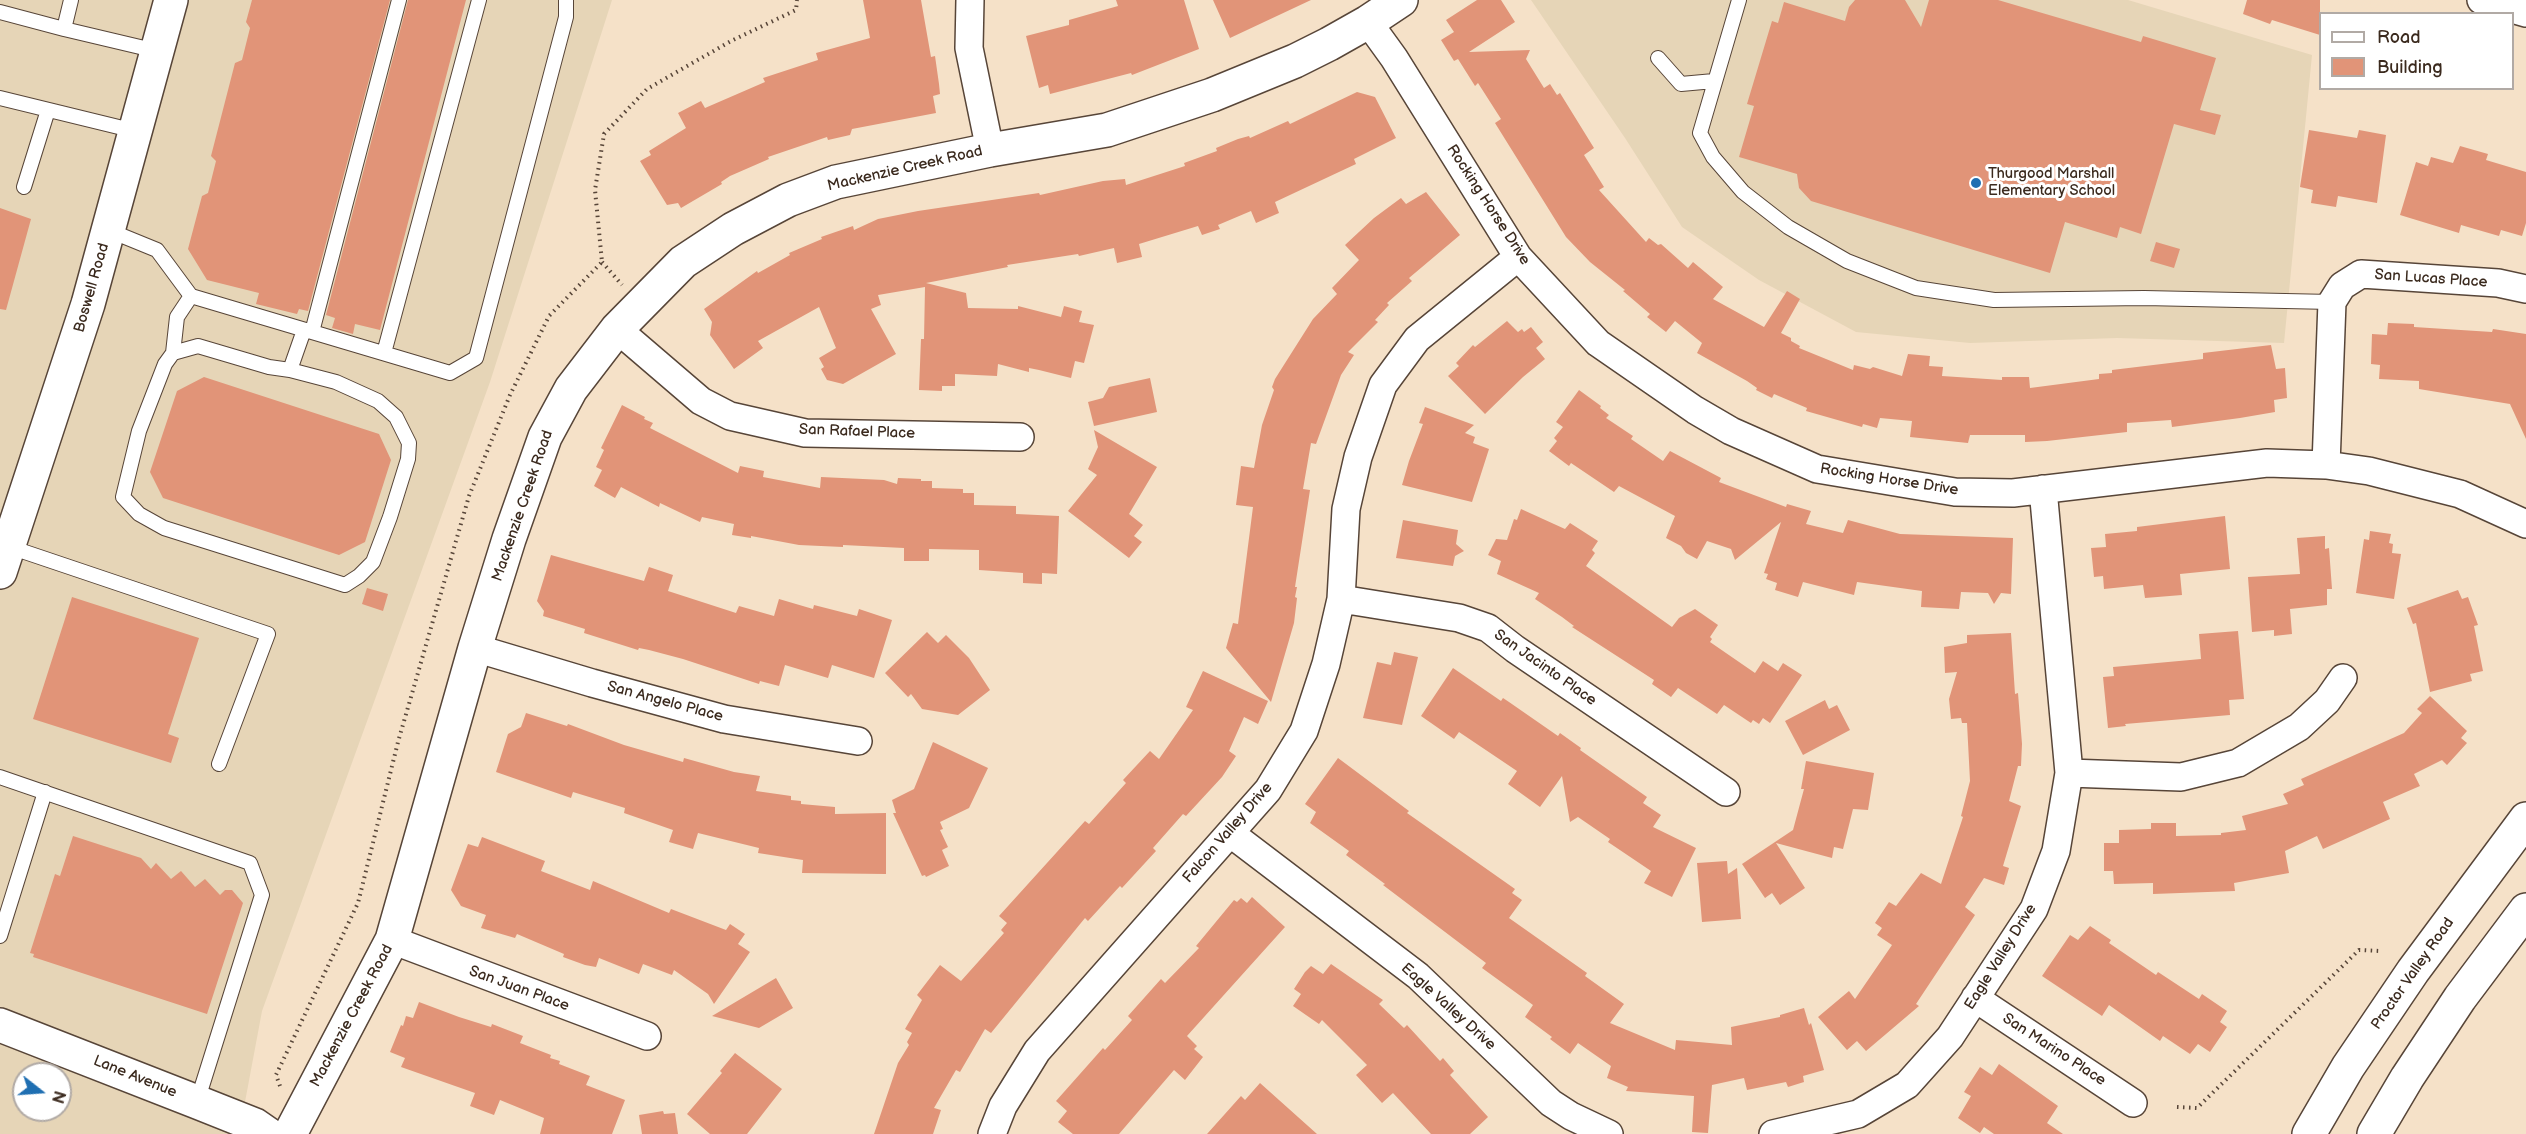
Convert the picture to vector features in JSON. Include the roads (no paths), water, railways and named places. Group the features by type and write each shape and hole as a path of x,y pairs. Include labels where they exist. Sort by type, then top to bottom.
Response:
{"street":[{"name":"Boswell Road","path":"3,554 88,304 171,0"},
{"path":"970,0 969,48 990,150"},
{"name":"Mackenzie Creek Road","path":"290,1134 392,940 475,648 509,539 545,437 571,389 617,329 682,262 733,229 788,200 836,182 990,150 1107,130 1212,95 1295,62 1368,22 1401,0"},
{"path":"2481,0 2526,12"},
{"name":"Rocking Horse Drive","path":"1368,22 1394,58 1518,257 1598,343 1731,432 1817,469 1933,489 2013,493 2267,464 2326,465 2369,471 2460,494 2526,524"},
{"name":"Falcon Valley Drive","path":"992,1134 1003,1106 1036,1051 1268,790 1304,731 1326,664 1341,599 1346,509 1358,457 1383,385 1417,339 1518,257"},
{"name":"San Lucas Place","path":"2332,302 2342,286 2361,274 2498,283 2526,289"},
{"path":"2326,465 2332,302"},
{"name":"San Rafael Place","path":"617,329 701,401 730,416 805,433 1020,437"},
{"name":"Eagle Valley Drive","path":"1773,1134 1858,1114 1907,1085 1950,1037 2034,909 2056,851 2069,772 2043,489"},
{"name":"San Jacinto Place","path":"1341,599 1459,618 1488,628 1515,650 1726,792"},
{"name":"San Angelo Place","path":"475,648 724,719 858,741"},
{"path":"2069,772 2181,777 2238,763 2299,727 2327,701 2343,678"},
{"name":"Proctor Valley Road","path":"2309,1134 2349,1067 2413,971 2526,819"},
{"name":"Eagle Valley Drive","path":"1230,833 1418,976 1551,1102 1571,1116 1609,1134"},
{"path":"2374,1134 2453,1008 2526,910"},
{"name":"San Juan Place","path":"392,940 647,1036"},
{"name":"San Marino Place","path":"1975,998 2133,1102"},
{"name":"Lane Avenue","path":"0,1025 255,1125 268,1134"}],"lane":[{"path":"64,29 71,0"},
{"path":"290,370 308,331 399,0"},
{"path":"384,353 479,0"},
{"path":"108,230 156,250 191,296 450,372 476,358 566,17 566,0"},
{"path":"1739,0 1700,133 1713,157 1743,192 1788,227 1847,261 1916,288 1994,300 2145,298 2332,302"},
{"path":"0,12 157,51"},
{"path":"1658,58 1681,84 1714,81"},
{"path":"0,98 135,131"},
{"path":"24,187 48,110"},
{"path":"173,353 198,346 269,367 336,382 378,401 396,417 409,443 408,459 374,562 359,576 345,585 164,528 139,514 123,496 139,431 165,364 173,353 177,317 191,296"},
{"path":"3,554 268,634 219,764"},
{"path":"0,777 250,863 262,895 197,1102"},
{"path":"0,936 45,792"}],"place":[{"name":"Thurgood Marshall Elementary School","path":"1976,183"}]}
